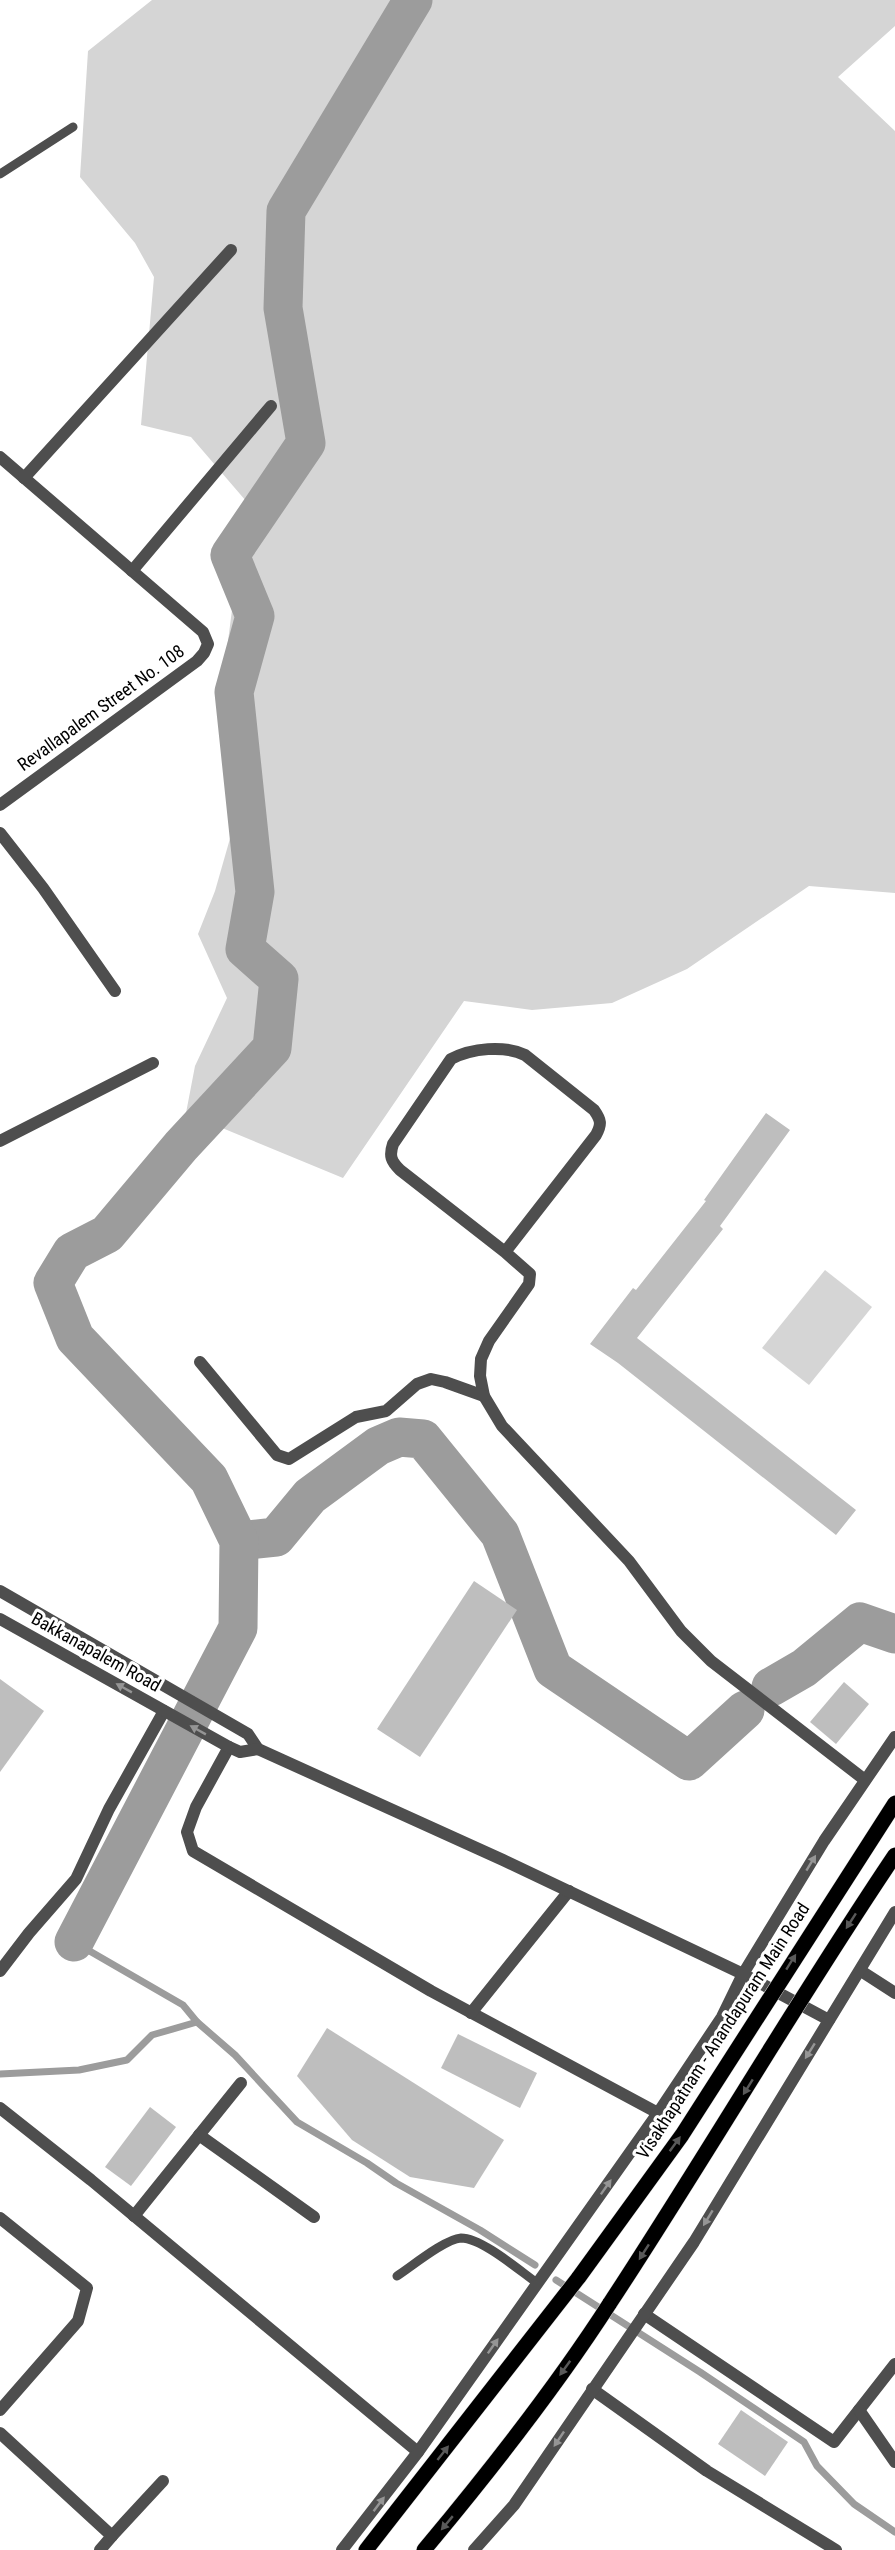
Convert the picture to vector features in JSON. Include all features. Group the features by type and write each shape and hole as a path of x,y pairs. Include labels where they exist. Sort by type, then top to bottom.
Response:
{"main road":[{"name":"Visakhapatnam - Anandapuram Main Road","path":"366,2550 560,2302 682,2135 825,1908 895,1803"},
{"path":"424,2550 490,2470 599,2320 665,2219 853,1917 895,1855"}],"street":[{"path":"24,478 231,250"},
{"path":"0,457 132,571 271,406"},
{"name":"Revallapalem Street No. 108","path":"0,805 204,653 208,644 203,632 132,571"},
{"path":"0,833 32,872 115,992"},
{"path":"505,1252 596,1135 600,1127 600,1119 594,1110 525,1055 514,1050 501,1049 459,1055 451,1059 393,1144 390,1153 392,1162 400,1170 530,1274 529,1284 489,1341 481,1359 480,1376 484,1396 502,1426 629,1561 688,1638 711,1661 865,1780"},
{"path":"0,1141 153,1063"},
{"path":"200,1362 277,1455 289,1459 356,1417 386,1411 417,1384 431,1379 484,1396"},
{"path":"0,1591 229,1722 248,1734 258,1749 743,1974 829,2020"},
{"name":"Bakkanapalem Road","path":"0,1619 225,1745"},
{"path":"0,1971 29,1933 76,1879 109,1809 169,1714"},
{"path":"342,2550 418,2452 658,2113 722,2017 743,1974 824,1841 895,1737"},
{"path":"258,1749 240,1752 225,1745 187,1832 193,1851 471,2013 658,2113"},
{"path":"471,2013 569,1892"},
{"path":"474,2550 514,2505 694,2242 895,1912"},
{"path":"861,1971 895,1993"},
{"path":"134,2216 241,2083"},
{"path":"0,2108 418,2452"},
{"path":"199,2134 314,2217"},
{"path":"0,2218 87,2288 78,2321 0,2410"},
{"path":"641,2318 834,2442 895,2364"},
{"path":"592,2389 707,2470 836,2550"},
{"path":"859,2410 895,2462"},
{"path":"0,2433 112,2536"},
{"path":"100,2550 163,2481"}],"lane":[{"path":"0,174 73,127"},
{"path":"397,2276 446,2244 460,2238 482,2245 537,2283"}],"shaded area":[{"path":"152,0 895,0 895,26 838,77 895,131 895,893 809,886 687,969 612,1003 532,1010 464,1001 343,1178 186,1113 195,1066 227,998 198,934 215,891 235,821 226,763 227,649 246,501 191,437 141,425 154,277 135,243 80,177 88,51"},
{"path":"825,1270 872,1307 809,1385 762,1348"}],"building":[{"path":"766,1113 790,1130 720,1226 723,1229 637,1338 856,1510 836,1535 618,1363 590,1344 633,1288 636,1290 706,1201 704,1200"},
{"path":"474,1581 517,1610 420,1757 377,1729"},
{"path":"0,1679 44,1711 0,1772"},
{"path":"844,1682 869,1704 836,1744 810,1722"},
{"path":"327,2028 504,2140 474,2188 410,2177 352,2140 297,2076"},
{"path":"458,2034 537,2073 520,2108 441,2068"},
{"path":"150,2107 176,2127 131,2186 105,2167"},
{"path":"741,2410 788,2442 765,2476 718,2444"}],"waterway":[{"path":"74,1942 238,1628 239,1541 209,1479 75,1338 53,1283 72,1252 107,1234 181,1146 272,1048 279,979 245,949 255,892 234,692 255,616 230,555 306,443 283,308 286,211 413,0"},
{"path":"239,1541 276,1537 310,1496 378,1446 399,1437 423,1439 500,1534 553,1669 689,1761 745,1710"},
{"path":"771,1687 804,1668 860,1622 895,1634"},
{"path":"0,2074 79,2070 127,2060 152,2035 197,2022 183,2005 74,1942"},
{"path":"197,2022 235,2055 297,2122 535,2265"},
{"path":"556,2280 804,2442 817,2466 854,2504 895,2532"}]}
